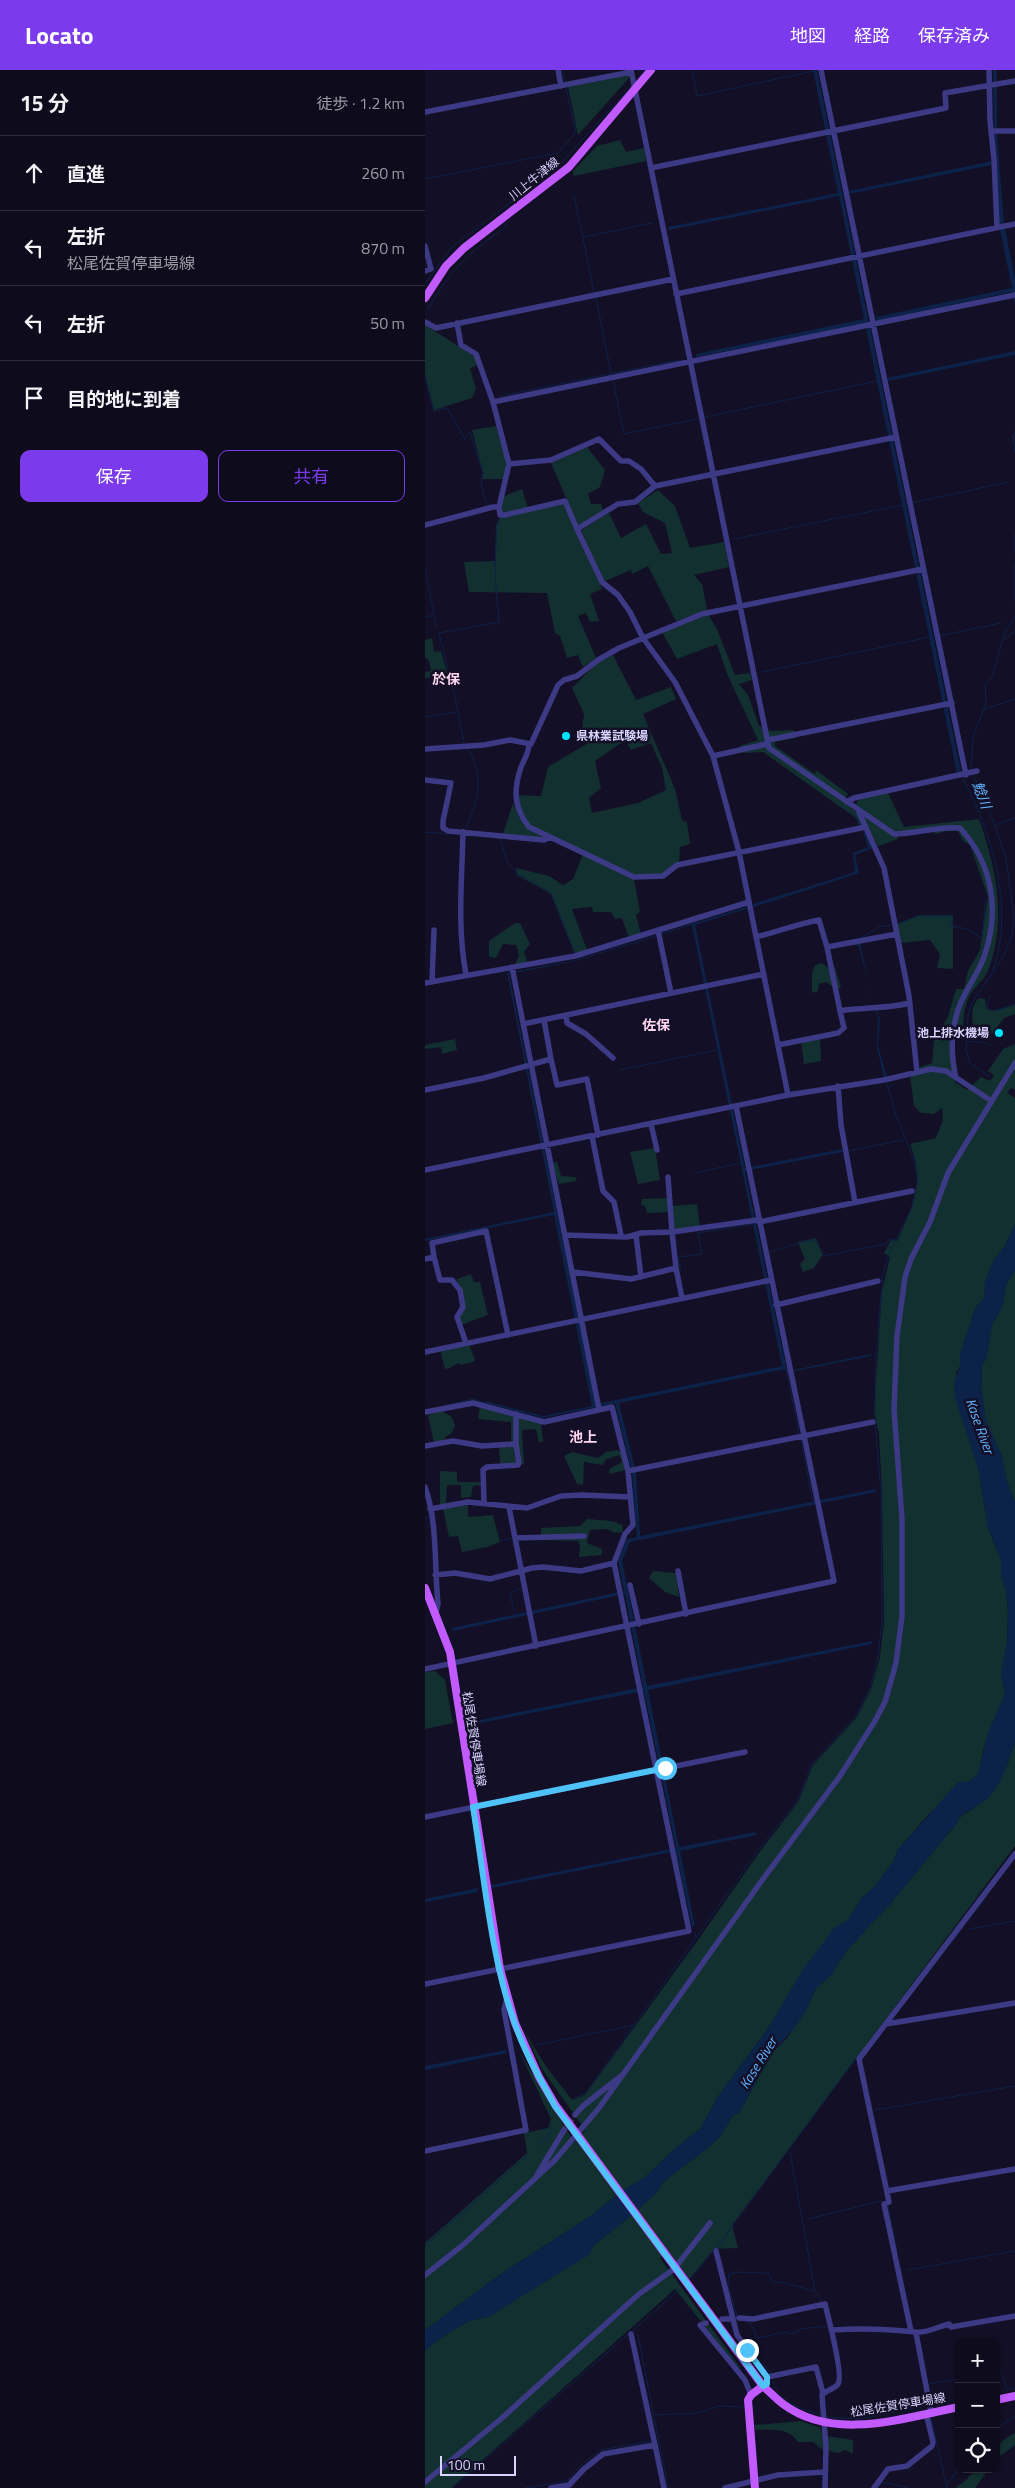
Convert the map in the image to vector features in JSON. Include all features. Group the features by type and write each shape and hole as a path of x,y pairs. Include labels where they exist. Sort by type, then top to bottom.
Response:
{"main road":[{"name":"川上牛津線","path":"425,298 446,266 464,248 569,167 635,92 651,70"},
{"name":"松尾佐賀停車場線","path":"425,1588 446,1638 499,1969 515,2023 539,2077 577,2135 673,2267 763,2386 783,2405 805,2416 851,2426 955,2408"},
{"path":"754,2484 748,2400 751,2395 763,2386"},
{"path":"1000,2399 1015,2396"}],"street":[{"path":"558,70 561,86"},
{"path":"821,70 910,503 919,569 937,636 947,704 963,776"},
{"path":"989,70 997,227"},
{"path":"425,112 631,73 769,748 894,834 908,834 949,827 960,828 982,858 993,908 985,954 960,1003 952,1037 951,1057 956,1078"},
{"path":"651,168 946,108 945,93 1015,81"},
{"path":"991,131 1015,132"},
{"path":"677,294 1015,224"},
{"path":"425,246 431,269 425,270"},
{"path":"425,322 436,328 673,279"},
{"path":"493,402 1013,295"},
{"path":"457,323 461,345 476,354 493,402 509,464 499,507 499,515 565,501 602,582 618,595 643,638 675,682 713,756 739,852 788,1095"},
{"path":"577,529 617,504 635,502 655,486 896,437"},
{"path":"509,464 551,460 599,439 621,460 629,461 641,469 655,486"},
{"path":"425,525 499,507"},
{"path":"866,827 677,865 663,876 633,877 529,827 515,805 515,794 529,744 533,741 558,685 564,680 577,676 598,660 619,648 702,614 919,569"},
{"path":"713,756 768,742 947,704"},
{"path":"425,749 510,740 529,744"},
{"path":"847,802 854,798 963,776 977,771"},
{"path":"425,780 451,783 443,821 443,828 448,831 545,840 550,837"},
{"path":"858,810 884,868 910,1003 917,1072"},
{"path":"463,832 461,902 463,956 467,974"},
{"path":"425,983 576,955 749,902"},
{"path":"756,937 819,920 827,947 844,1028 838,1033 778,1045"},
{"path":"432,982 434,930"},
{"path":"658,930 671,993"},
{"path":"866,936 897,932"},
{"path":"827,947 897,932"},
{"path":"512,968 599,1409"},
{"path":"523,1024 763,974"},
{"path":"840,1011 886,1009 910,1003"},
{"path":"566,1015 567,1023 586,1034 613,1058"},
{"path":"544,1020 557,1084 587,1079 603,1192 614,1202 621,1235"},
{"path":"425,1090 484,1078 551,1059"},
{"path":"425,2276 463,2245 554,2161 577,2135 627,2072 644,2044 676,2004 763,1879 840,1776 885,1702 896,1663 902,1616 902,1520 894,1409 897,1336 905,1277 911,1259 930,1222 947,1173 990,1100 1004,1082 1015,1063"},
{"path":"425,1170 788,1095 939,1069 990,1100"},
{"path":"838,1086 842,1133 855,1202"},
{"path":"425,1668 537,1646 834,1581 771,1280 756,1221 748,1169 732,1107"},
{"path":"651,1124 657,1150"},
{"path":"668,1177 672,1232 681,1298"},
{"path":"565,1235 636,1235 672,1232 756,1221 911,1191"},
{"path":"466,1343 457,1317 463,1307 459,1290 456,1282 440,1280 432,1243 486,1231 508,1334"},
{"path":"636,1235 641,1277"},
{"path":"425,1259 434,1257"},
{"path":"573,1272 621,1280 676,1268"},
{"path":"425,1352 771,1280"},
{"path":"776,1305 878,1280"},
{"path":"425,1412 473,1402 544,1422 599,1409 612,1408 629,1471 633,1524 625,1534 614,1563 621,1593 633,1625"},
{"path":"484,1503 483,1470 487,1467 518,1466 516,1414"},
{"path":"629,1471 873,1422"},
{"path":"425,1446 453,1442 482,1446 516,1444"},
{"path":"425,1487 430,1509 438,1604 436,1613"},
{"path":"430,1509 468,1502 527,1508 561,1496 631,1497"},
{"path":"509,1507 537,1646"},
{"path":"515,1538 584,1536"},
{"path":"435,1575 455,1573 490,1579 521,1570 543,1567 581,1570 614,1563"},
{"path":"677,1571 686,1614"},
{"path":"425,1984 689,1931 640,1689 630,1585"},
{"path":"425,1817 745,1752"},
{"path":"875,2488 887,2469 907,2466 932,2446 933,2442 929,2413 887,2203 887,2191 859,2059 1015,1854"},
{"path":"425,2151 526,2130 504,2010 507,1998"},
{"path":"886,2024 1015,2003"},
{"path":"575,2116 583,2106 627,2072"},
{"path":"535,2178 564,2130"},
{"path":"887,2191 1015,2169"},
{"path":"425,2482 502,2418 639,2294 673,2267 710,2223"},
{"path":"716,2251 737,2335 767,2377 767,2384 763,2386"},
{"path":"739,2318 753,2319 823,2304 833,2330 839,2383 823,2393"},
{"path":"833,2330 891,2329 913,2332 949,2324 951,2327 1015,2316"},
{"path":"723,2319 732,2319"},
{"path":"706,2323 700,2325 745,2380 751,2395"},
{"path":"631,2334 664,2488"},
{"path":"767,2377 816,2367 823,2393 825,2419 825,2488"},
{"path":"551,2488 569,2485 584,2468 603,2454 655,2445"},
{"path":"725,2488 754,2484 792,2473 824,2472"}],"green space":[{"path":"629,75 629,78 578,135 568,87"},
{"path":"620,140 626,152 644,148 646,161 574,176 573,171 597,146"},
{"path":"425,325 474,356 478,365 470,368 476,389 472,398 434,410 425,374"},
{"path":"497,426 507,465 503,479 482,479 483,473 472,430"},
{"path":"587,447 605,470 600,487 588,494 591,504 601,504 603,510 578,526 551,463"},
{"path":"522,489 528,508 501,513 502,497"},
{"path":"658,490 675,506 690,548 724,542 729,567 694,575 702,584 708,614 717,629 735,675 750,673 752,680 739,684 748,695 759,726 771,731 794,730 796,738 775,742 775,746 815,774 816,770 848,794 842,801 858,814 864,824 859,826 856,818 763,752 743,753 740,746 758,740 727,674 717,644 677,659 662,632 704,616 702,612 676,621 648,566 632,574 631,570 605,581 594,570 602,589 590,594 599,621 590,622 586,613 578,616 596,658 583,667 578,655 567,658 560,636 555,633 547,593 469,592 464,562 495,561 496,525 500,517 564,504 591,553 581,530 609,513 621,538 646,524 661,554 672,553 665,523 643,512 638,503"},
{"path":"432,638 434,652 441,651 448,676 425,678 425,672 431,671 429,661 425,657 425,640"},
{"path":"613,655 636,700 671,687 676,699 643,714 675,789 682,820 687,822 690,844 680,847 679,862 662,875 635,876 530,825 521,814 516,795 541,796 548,767 588,743 582,728 584,714 572,688 596,664","holes":["625,740 631,750 651,743 662,768 666,790 638,803 592,813 589,798 601,788 595,761"]},
{"path":"888,793 904,827 979,819 990,856 997,893 997,931 988,972 969,997 963,1026 951,1029 950,1058 955,1082 967,1090 981,1077 990,1081 994,1075 988,1071 1003,1049 1015,1044 1015,1090 1011,1088 1007,1093 1015,1098 1015,1224 1005,1246 993,1261 985,1283 984,1298 975,1309 960,1354 960,1366 956,1373 979,1472 988,1528 1001,1560 1001,1576 1006,1591 1008,1610 1007,1642 1001,1674 1005,1693 984,1747 978,1775 943,1800 897,1851 893,1862 875,1886 861,1899 848,1920 838,1927 803,1971 767,2030 717,2098 701,2128 671,2152 644,2178 622,2191 592,2215 498,2276 425,2330 425,2243 527,2153 524,2133 548,2128 551,2119 519,2051 574,2142 585,2130 542,2069 523,2029 545,2065 572,2100 585,2095 759,1853 798,1802 813,1765 857,1717 871,1689 880,1657 884,1621 882,1490 879,1435 874,1410 882,1291 890,1257 884,1253 891,1240 897,1241 913,1204 917,1170 910,1144 936,1138 943,1120 942,1108 934,1114 921,1113 914,1106 910,1075 919,1073 920,1067 932,1063 934,1041 948,1017 956,989 964,989 968,971 980,950 988,897 970,845 963,841 958,831 935,834 933,828 898,832 898,839 878,846 856,804 858,800"},
{"path":"513,803 519,817 544,836 543,838 503,834"},
{"path":"583,854 634,879 640,912 636,915 641,934 629,938 622,918 615,919 611,912 593,912 592,907 572,909 587,950 575,955 551,894 517,875 516,868 549,876 563,885 573,879"},
{"path":"920,915 953,915 953,969 937,968 940,954 930,940 901,943 897,924"},
{"path":"515,923 520,923 530,944 524,952 528,963 515,965 519,955 516,945 503,944 496,958 489,957 489,941"},
{"path":"822,963 829,968 835,967 841,987 837,990 826,982 819,984 818,991 812,993 812,974 815,965"},
{"path":"979,998 985,999 987,1010 995,1011 1015,1005 1015,1014 1004,1018 992,1034 974,1028 972,1012"},
{"path":"455,1039 457,1050 442,1054 441,1047 425,1049 425,1045"},
{"path":"820,1039 821,1061 804,1064 801,1041"},
{"path":"655,1148 660,1180 638,1184 630,1152"},
{"path":"557,1162 561,1176 575,1177 577,1181 559,1184 552,1163"},
{"path":"668,1198 672,1206 697,1204 700,1227 673,1231 672,1212 647,1213 645,1206 641,1205 642,1199"},
{"path":"816,1238 823,1254 814,1268 803,1272 800,1264 805,1259 798,1242"},
{"path":"1015,1271 1015,1502 1007,1482 1002,1457 985,1420 981,1387 982,1365 986,1359 992,1325 1003,1304 1006,1285"},
{"path":"471,1274 474,1282 480,1282 488,1315 461,1325 459,1314 464,1310 464,1307 457,1279"},
{"path":"469,1344 475,1360 461,1365 458,1363 445,1369 440,1350"},
{"path":"480,1406 541,1423 543,1441 539,1443 536,1429 522,1430 524,1464 500,1463 499,1448 511,1444 511,1422 478,1419"},
{"path":"442,1411 452,1417 455,1426 451,1434 445,1437 444,1442 434,1443 428,1415"},
{"path":"618,1450 622,1453 626,1470 610,1474 609,1469 622,1462 619,1455 607,1459 602,1465 584,1462 583,1485 577,1484 564,1456 572,1452 598,1458 606,1452"},
{"path":"440,1471 457,1472 457,1482 481,1482 481,1485 473,1486 471,1497 461,1498 461,1485 447,1485 446,1504 440,1505"},
{"path":"468,1505 468,1517 493,1515 500,1542 487,1547 462,1552 458,1536 449,1537 443,1509"},
{"path":"587,1519 612,1521 622,1525 623,1532 615,1533 607,1529 590,1530 587,1543 602,1549 602,1555 579,1557 580,1545 578,1541 541,1540 541,1528 580,1526"},
{"path":"653,1571 676,1573 679,1597 665,1592 649,1578"},
{"path":"435,1671 445,1680 453,1723 425,1729 425,1672"},
{"path":"1015,1741 1015,1846 732,2225 738,2248 714,2249 689,2279 668,2250 660,2258 740,2367 739,2369 675,2289 451,2488 425,2488 425,2350 469,2321 490,2316 589,2254 593,2246 657,2192 662,2183 720,2136 733,2115 739,2113 772,2053 787,2038 807,2008 816,1988 831,1975 847,1950 890,1904 957,1823 959,1818 988,1798 1008,1763"},
{"path":"801,2421 821,2428 824,2451 813,2442 798,2442 794,2437 784,2432 755,2430 755,2425"},
{"path":"1015,2433 1015,2445 1000,2456 1000,2444"},
{"path":"826,2436 853,2440 853,2454 845,2450 838,2453 829,2451"},
{"path":"972,2473 986,2473 975,2488 955,2488"}],"water":[{"path":"813,70 817,70 869,323 696,357 696,354 864,319 839,196 669,230 668,227 838,193"},
{"path":"993,70 996,70 997,75 997,134 1004,223 1015,279 1015,304 1012,292 877,321 876,317 1012,288 999,225 997,164 849,194 849,191 997,160 994,134"},
{"path":"870,327 961,772 957,773 866,328"},
{"path":"1015,351 1015,355 888,381 887,378"},
{"path":"865,831 873,848 855,855 859,873 754,907 753,904 855,872 853,853 868,847 863,832"},
{"path":"746,907 746,909 695,925 745,1168 842,1149 843,1152 745,1171 786,1366 788,1371 871,1354 871,1356 786,1373 785,1369 619,1403 636,1472 640,1536 876,1489 876,1492 630,1542 622,1561 647,1686 872,1641 872,1644 648,1690 679,1847 756,1832 757,1835 680,1851 695,1926 692,1927 676,1851 492,1888 491,1885 676,1848 644,1691 465,1726 465,1723 643,1687 625,1594 453,1631 452,1628 624,1591 618,1560 627,1539 637,1537 632,1473 615,1403 543,1418 485,1403 485,1401 543,1416 592,1406 554,1215 425,1241 425,1239 554,1212 507,973 576,960","holes":["692,925 782,1366 596,1404 509,974 576,961"]},
{"path":"860,942 868,981 859,947 853,943"},
{"path":"873,999 880,1020 878,1046 887,1077 884,1078 877,1047 878,1019"},
{"name":"Kase River","path":"1015,1224 1015,1271 1006,1285 1003,1304 992,1325 986,1359 982,1365 981,1387 986,1420 1002,1457 1007,1482 1015,1502 1015,1741 1002,1778 988,1798 959,1818 957,1823 890,1904 847,1950 831,1975 816,1988 797,2025 772,2053 739,2113 733,2115 720,2136 710,2146 662,2183 657,2192 633,2214 593,2246 590,2254 490,2316 469,2321 425,2350 425,2330 498,2276 592,2215 622,2191 644,2178 671,2152 701,2128 717,2098 767,2030 802,1971 835,1927 848,1920 861,1899 875,1886 893,1862 897,1851 957,1783 968,1782 978,1774 988,1733 1005,1693 1001,1674 1007,1642 1008,1610 1006,1591 1001,1576 1001,1560 988,1528 979,1472 955,1397 954,1383 960,1366 960,1354 975,1309 984,1298 985,1283 993,1261 1005,1246"},
{"path":"477,1888 478,1892 425,1902 425,1899"},
{"path":"506,2050 507,2053 425,2070 425,2066"}],"waterway":[{"path":"562,70 565,82"},
{"path":"636,81 645,70"},
{"path":"692,70 697,96 814,71"},
{"path":"425,284 452,247 559,165 632,86"},
{"path":"425,179 558,153 576,132 566,88"},
{"path":"574,195 594,292"},
{"path":"428,309 436,295 461,263 481,245 506,227 506,222"},
{"path":"584,237 652,223"},
{"path":"596,298 611,373"},
{"path":"500,396 679,360"},
{"path":"425,377 434,411 447,408 465,439 470,432 483,473 481,483 487,506"},
{"path":"613,381 624,434 697,419"},
{"path":"705,417 877,381"},
{"name":"鯰川","path":"1015,431 1013,437 1015,452"},
{"path":"912,503 1008,482"},
{"path":"734,539 903,505"},
{"path":"464,742 439,633 500,622 495,562 497,525 500,519"},
{"name":"鯰川","path":"1015,534 1015,553"},
{"name":"鯰川","path":"1015,563 1015,601"},
{"path":"425,567 434,615 425,617"},
{"path":"434,616 437,627"},
{"name":"鯰川","path":"971,769 973,737 986,703 985,684 992,677 1005,632 1015,617"},
{"path":"939,636 1001,623"},
{"path":"1004,639 1015,631"},
{"path":"762,672 930,637"},
{"path":"985,709 1015,699"},
{"path":"425,717 456,712"},
{"path":"466,828 474,808 478,789 477,769 468,749"},
{"path":"848,797 952,774"},
{"name":"鯰川","path":"973,775 984,795 1006,858 1014,918 1012,936 1003,957 992,974"},
{"path":"962,777 983,822 997,871 1002,922 999,947 993,970"},
{"path":"842,805 841,807 855,816 861,825"},
{"path":"995,825 1015,818"},
{"path":"425,832 449,834"},
{"path":"500,838 507,862 518,874 551,893 575,953"},
{"path":"921,916 952,916 952,926 967,929 982,938 986,899"},
{"path":"898,924 917,916"},
{"path":"861,938 879,927 892,925"},
{"path":"990,1077 970,1063 966,1051 968,1015 972,1003 992,973"},
{"path":"989,996 987,1009 994,1011 1015,1004"},
{"path":"968,1041 986,1043 990,1046"},
{"path":"620,1070 717,1050"},
{"path":"875,1419 876,1355 883,1274 889,1254 912,1207 918,1179 912,1154 896,1116 887,1083"},
{"path":"848,1151 903,1140"},
{"path":"695,1173 740,1163"},
{"path":"681,1271 678,1257 702,1254 698,1233 753,1224"},
{"path":"768,1252 815,1239 823,1256 886,1244 890,1239 895,1239"},
{"path":"787,1373 799,1433"},
{"path":"452,1404 473,1399 485,1403"},
{"path":"575,2098 585,2094 757,1852 797,1801 812,1764 856,1716 870,1688 878,1657 882,1621 881,1491 875,1423"},
{"path":"801,1440 813,1502"},
{"path":"425,1518 429,1517"},
{"path":"500,1541 512,1538"},
{"path":"514,1611 510,1593 522,1588"},
{"path":"907,2000 986,1897"},
{"path":"969,1929 1015,1921"},
{"path":"695,1932 696,1938"},
{"path":"537,2045 634,2025"},
{"path":"857,2057 866,2104"},
{"path":"691,2278 718,2246 855,2059"},
{"path":"875,2110 1015,2086"},
{"path":"537,2146 550,2134 552,2124"},
{"path":"790,2152 815,2291 822,2302"},
{"path":"425,2246 528,2155"},
{"path":"808,2219 881,2201"},
{"path":"888,2206 897,2251"},
{"path":"907,2270 1015,2251"},
{"path":"737,2317 728,2285 729,2274 738,2272 766,2273 769,2274 772,2282 786,2283 814,2291"},
{"path":"452,2488 679,2290"},
{"path":"746,2321 751,2324 757,2338 786,2332 790,2334 799,2332 800,2329 828,2326"},
{"path":"638,2335 668,2488"},
{"path":"762,2363 771,2373"},
{"path":"1000,2371 1007,2390 1015,2388"},
{"path":"930,2384 955,2380"},
{"path":"773,2381 775,2388 792,2404 821,2415"},
{"path":"655,2415 698,2413 719,2406 743,2407"},
{"path":"827,2417 859,2419 926,2406"},
{"path":"1000,2426 1015,2417"},
{"path":"931,2418 947,2488"},
{"path":"525,2488 567,2481 581,2465 601,2450 651,2441"},
{"path":"947,2484 956,2473"},
{"path":"878,2488 882,2482 908,2488"}],"tunnel":[{"path":"564,2130 575,2115"}],"place":[{"name":"県林業試験場","path":"566,736"},
{"name":"池上排水機場","path":"999,1033"}],"district":[{"name":"於保","path":"446,679"},
{"name":"佐保","path":"656,1025"},
{"name":"池上","path":"583,1437"}],"route":[{"path":"665,1768 473,1807 499,1969 515,2023 527,2054 555,2106 674,2269 763,2386 767,2384 767,2377 747,2350"}]}
